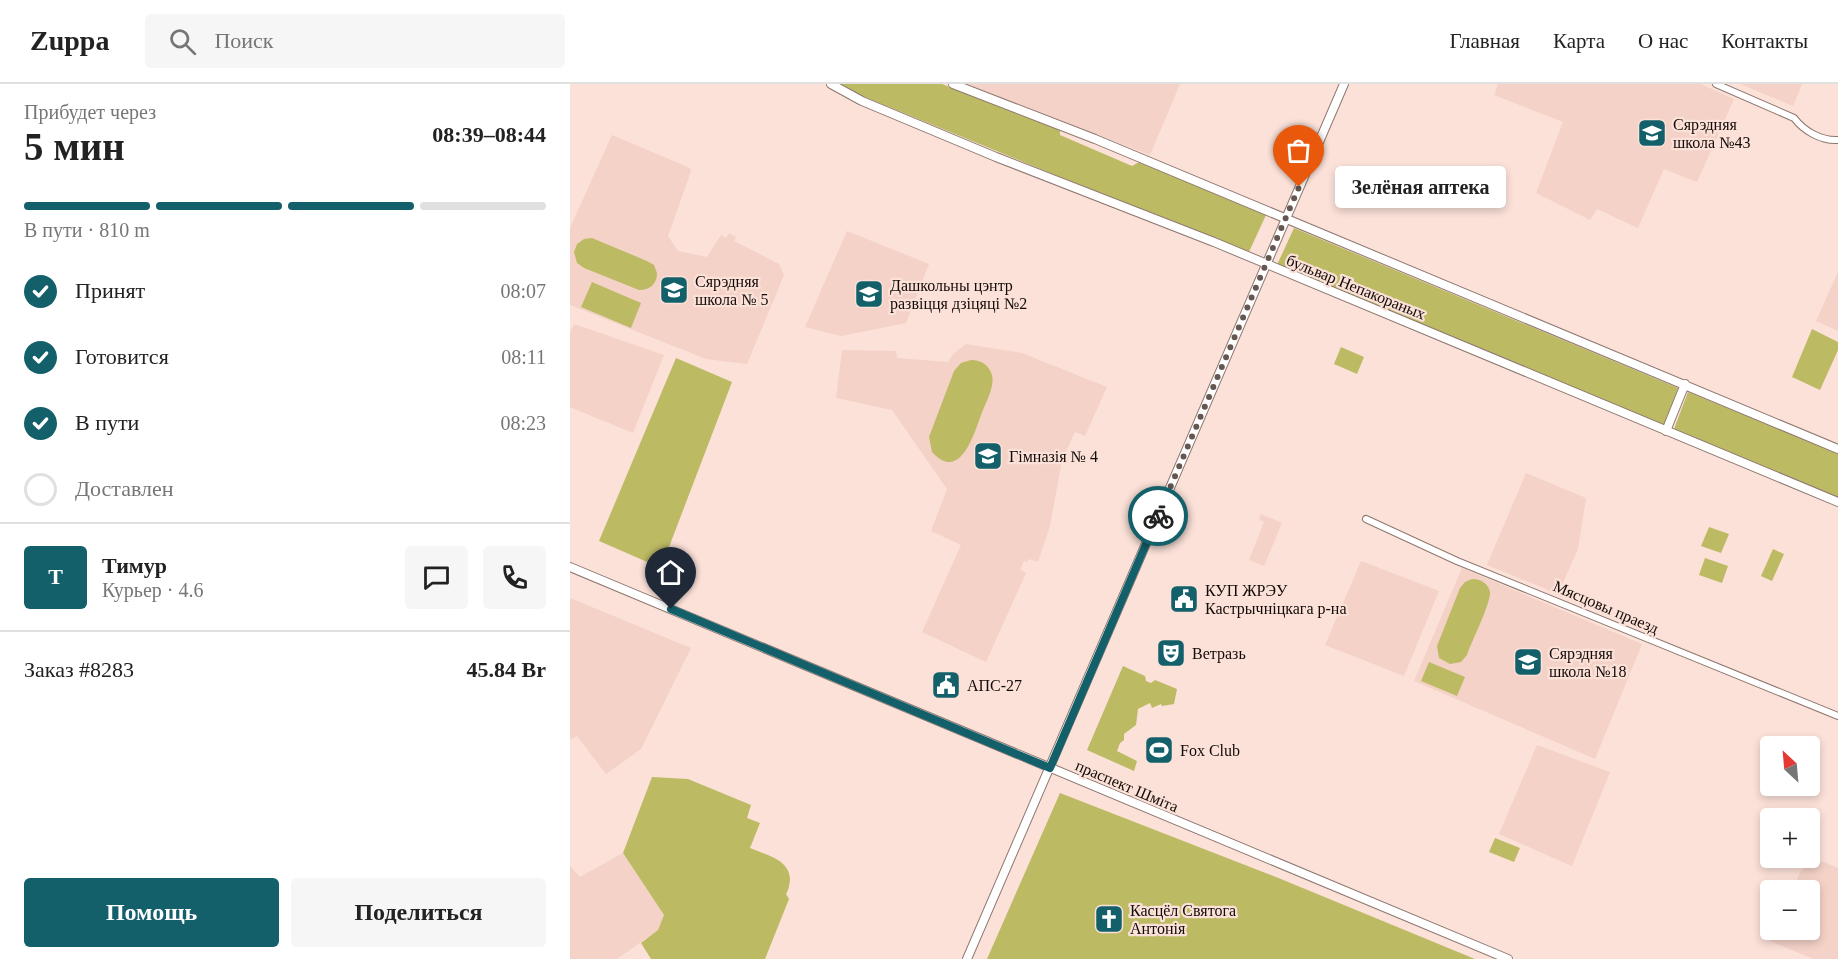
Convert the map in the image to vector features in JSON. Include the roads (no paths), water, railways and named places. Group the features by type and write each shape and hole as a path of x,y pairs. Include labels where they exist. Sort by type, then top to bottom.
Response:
{"main road":[{"name":"бульвар Непакораных","path":"831,84 862,100 996,157 1151,216 1838,502"},
{"name":"бульвар Непакораных","path":"953,84 1095,140 1838,449"},
{"path":"968,959 1344,84"},
{"path":"1666,431 1685,384"},
{"name":"праспект Шміта","path":"570,567 1508,959"}],"street":[{"path":"1716,84 1794,118 1803,129 1826,139 1838,140"},
{"name":"Мясцовы праезд","path":"1366,519 1457,561 1838,716"}],"place":[{"name":"Сярэдняя школа №43","path":"1652,133"},
{"name":"Зелёная аптека","path":"1299,187"},
{"name":"Сярэдняя школа № 5","path":"674,290"},
{"name":"Дашкольны цэнтр развіцця дзіцяці №2","path":"869,294"},
{"name":"Гімназія № 4","path":"988,456"},
{"name":"КУП ЖРЭУ Кастрычніцкага р-на","path":"1184,599"},
{"name":"Ветразь","path":"1171,653"},
{"name":"Сярэдняя школа №18","path":"1528,662"},
{"name":"АПС-27","path":"946,685"},
{"name":"Fox Club","path":"1159,750"},
{"name":"Касцёл Святога Антонія","path":"1109,919"}]}
